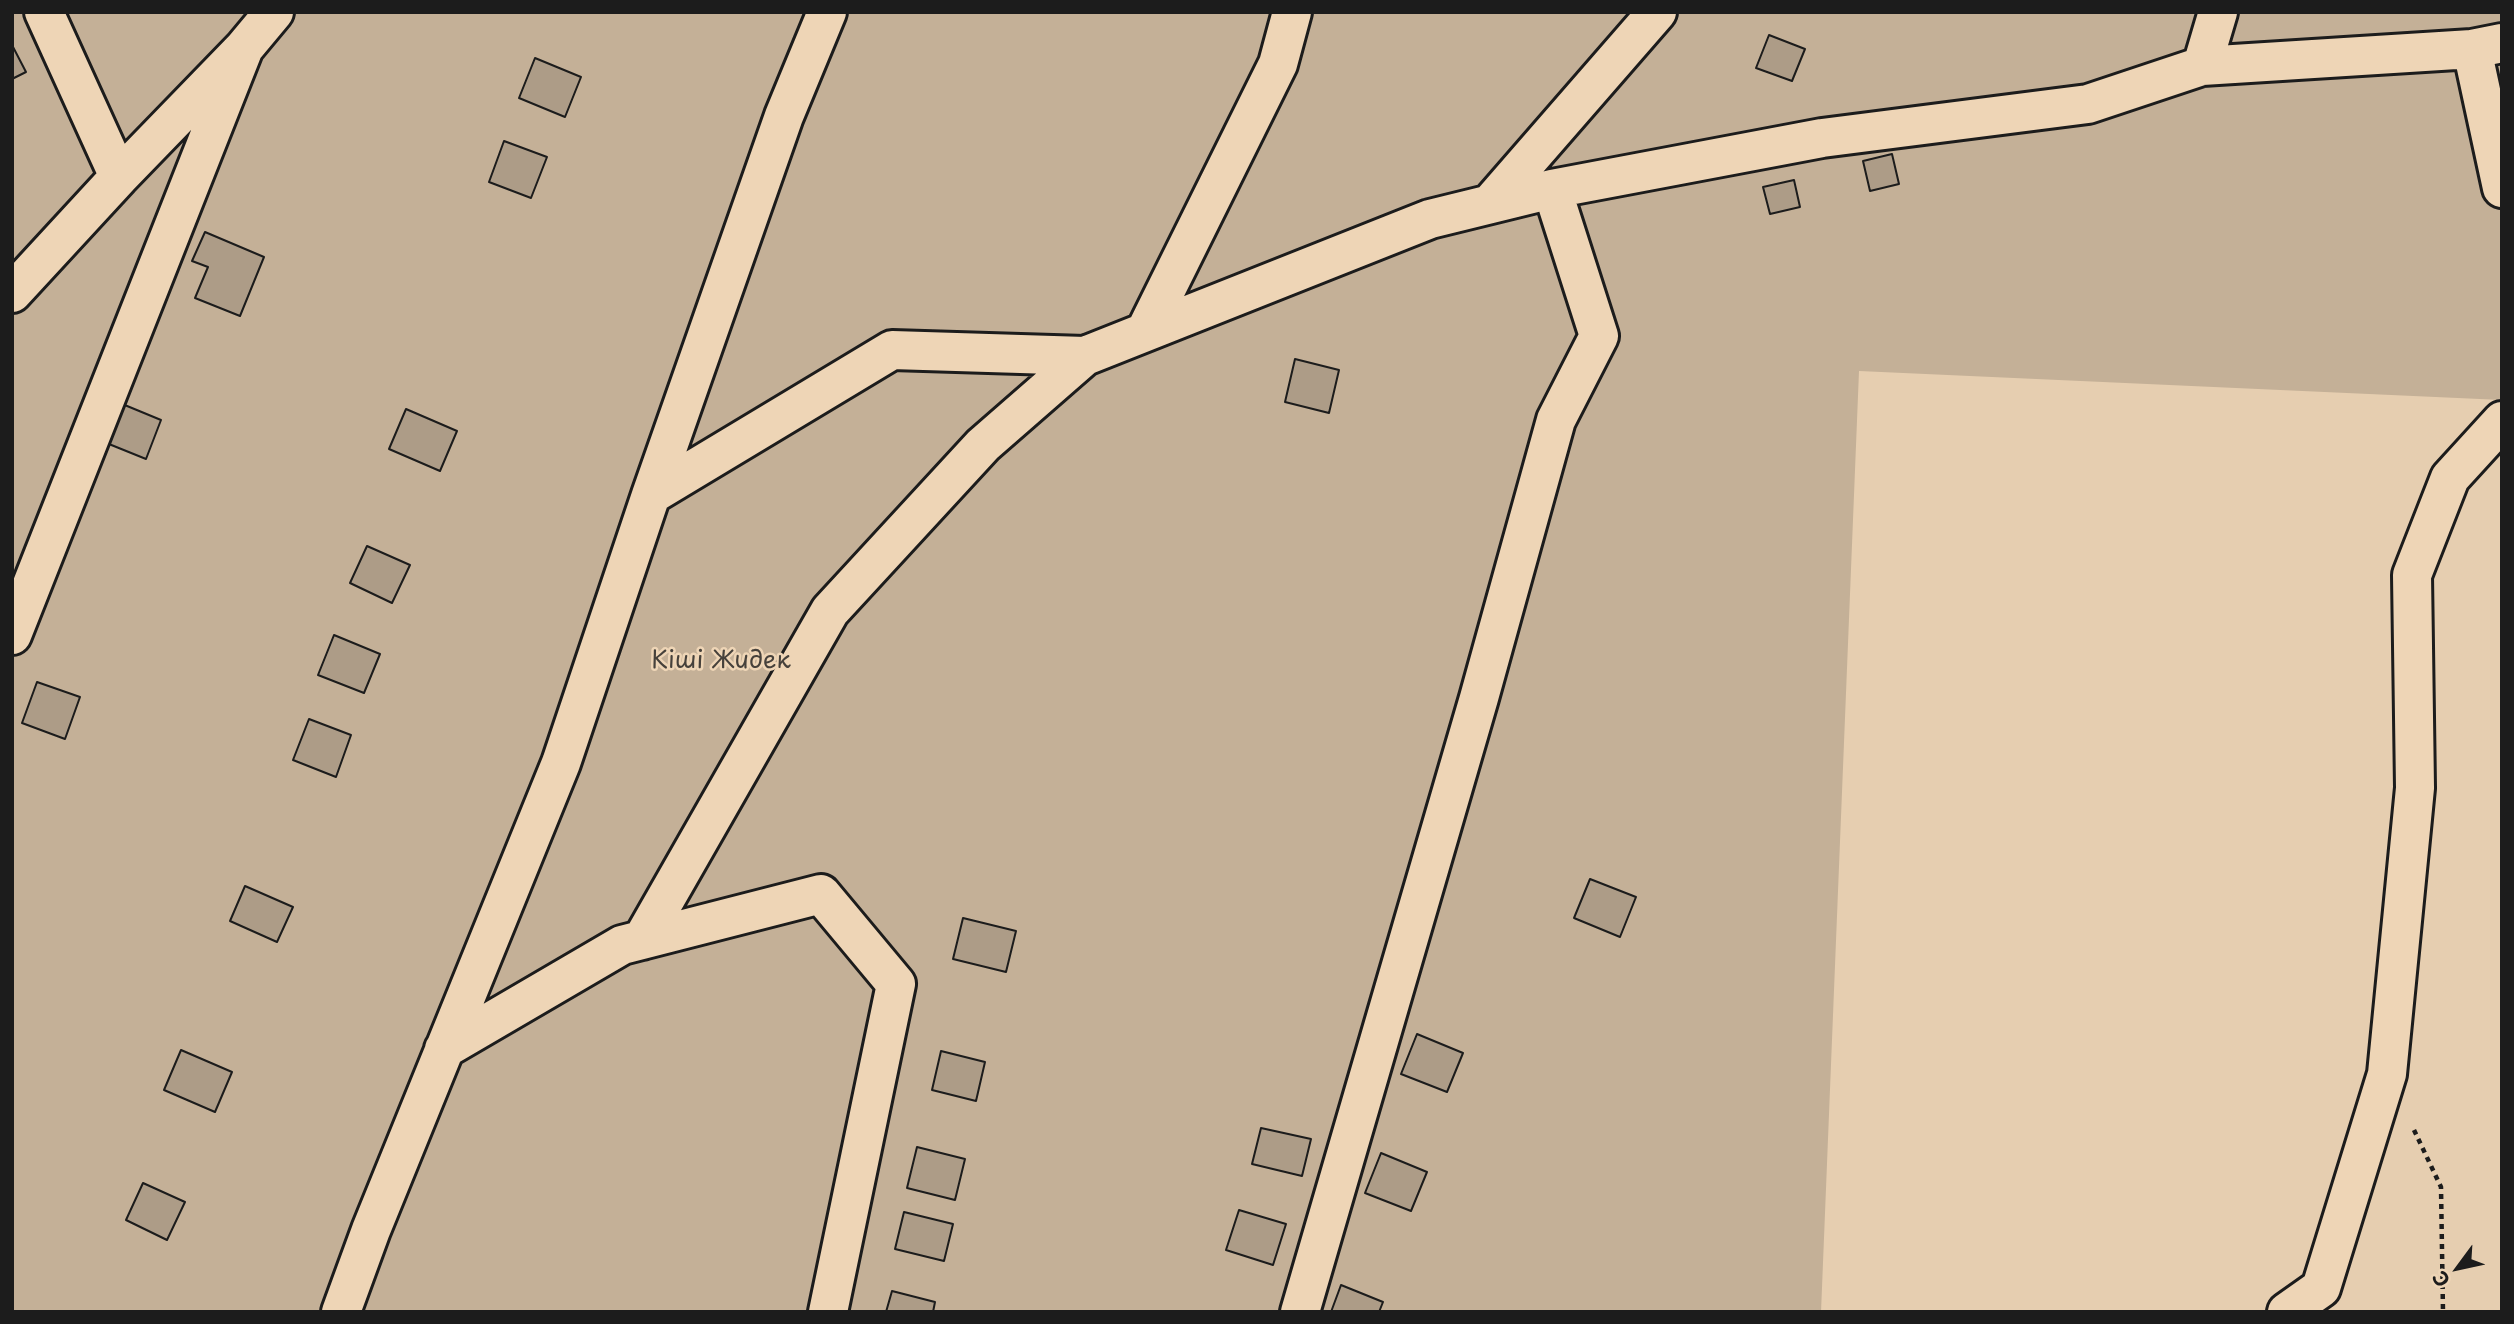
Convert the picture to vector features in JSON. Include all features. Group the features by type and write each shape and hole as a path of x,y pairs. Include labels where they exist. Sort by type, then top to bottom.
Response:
{"street":[{"path":"44,12 119,177"},
{"path":"12,293 244,48 274,12"},
{"path":"341,1312 444,1049 561,763 651,495 784,116 827,12"},
{"path":"1146,332 1278,64 1292,12"},
{"path":"1490,204 1657,12"},
{"path":"2202,66 2218,12"},
{"path":"642,940 830,611 983,445 1085,356 1430,219 1552,188 1822,138 2088,104 2202,66 2487,46 2502,188"},
{"path":"12,635 244,48"},
{"path":"1300,1312 1479,698 1556,420 1599,336 1552,188"},
{"path":"651,495 892,350 1085,356"},
{"path":"2287,1312 2321,1288 2387,1074 2415,788 2412,575 2450,478 2502,421"},
{"path":"444,1049 622,945 821,894 896,984 828,1312"}],"path":[{"path":"2387,1074 2441,1187 2443,1312"}],"green space":[{"name":"Кіші Жидек","path":"12,12 2502,12 2502,400 1859,371 1821,1312 12,1312"}],"building":[{"path":"1769,35 1805,49 1792,81 1756,68"},
{"path":"12,45 26,72 12,79"},
{"path":"535,58 581,77 565,117 519,98"},
{"path":"504,141 547,157 531,198 489,182"},
{"path":"1892,154 1899,184 1870,191 1863,161"},
{"path":"1794,180 1800,207 1770,214 1763,187"},
{"path":"205,232 264,257 240,316 195,298 208,267 192,261"},
{"path":"1295,359 1339,370 1329,413 1285,402"},
{"path":"115,401 161,420 146,459 99,440"},
{"path":"406,409 457,431 440,471 389,449"},
{"path":"367,546 410,565 392,603 350,583"},
{"path":"334,635 380,654 364,693 318,675"},
{"path":"37,682 80,697 65,739 22,723"},
{"path":"309,719 351,735 336,777 293,760"},
{"path":"1590,879 1636,897 1620,937 1574,918"},
{"path":"245,886 293,907 277,942 230,921"},
{"path":"963,918 1016,931 1006,972 953,959"},
{"path":"1417,1034 1463,1053 1447,1092 1401,1074"},
{"path":"181,1050 232,1072 215,1112 164,1090"},
{"path":"941,1051 985,1062 976,1101 932,1090"},
{"path":"1261,1128 1311,1139 1302,1176 1252,1164"},
{"path":"917,1147 965,1159 955,1200 907,1188"},
{"path":"1381,1153 1427,1172 1411,1211 1365,1193"},
{"path":"143,1183 185,1202 167,1240 126,1220"},
{"path":"1239,1210 1286,1224 1273,1265 1226,1250"},
{"path":"904,1212 953,1224 944,1261 895,1249"},
{"path":"1341,1285 1383,1302 1379,1312 1331,1312"},
{"path":"892,1291 935,1302 933,1312 886,1312"}]}
